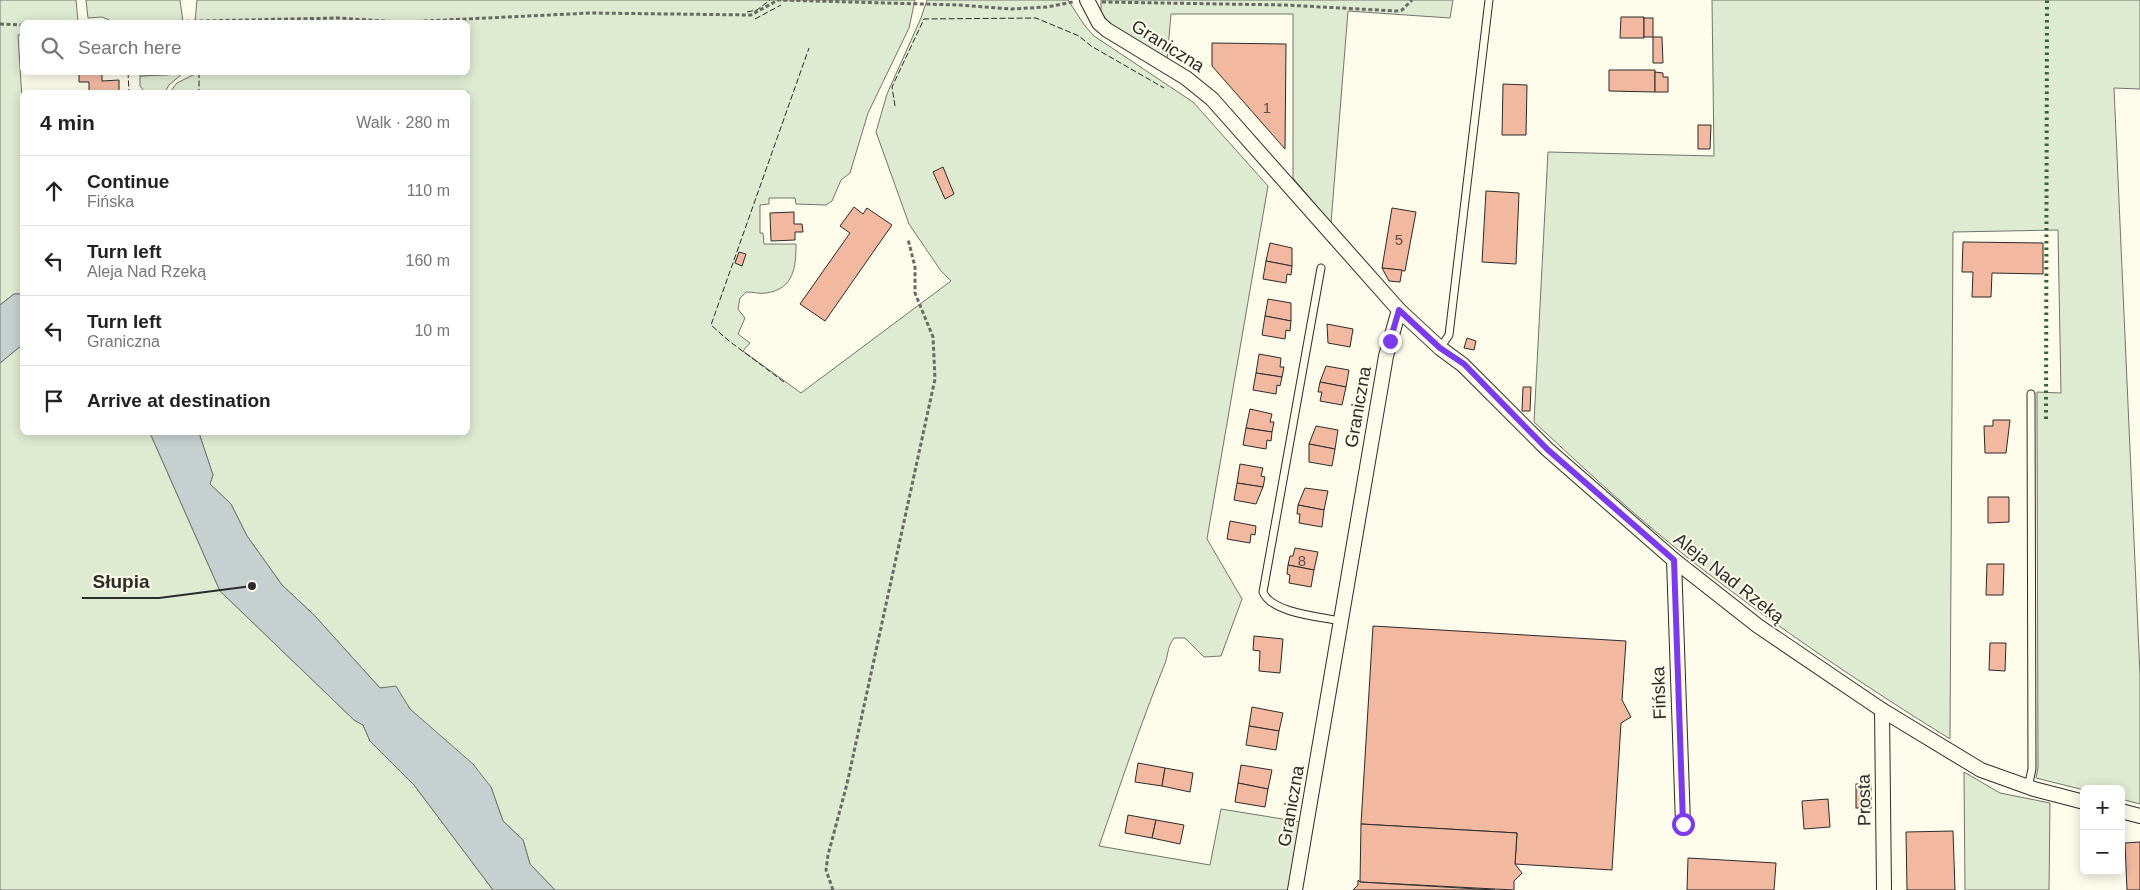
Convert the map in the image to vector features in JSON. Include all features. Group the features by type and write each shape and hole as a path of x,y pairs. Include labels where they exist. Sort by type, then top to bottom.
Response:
{"street":[{"name":"Graniczna","path":"1087,1 1098,23 1186,78 1212,99 1399,310 1386,356 1296,890"},
{"name":"Aleja Nad Rzeką","path":"1399,310 1440,348 1464,364 1547,449 1674,560 1758,626 1882,710 1981,770 2028,787 2080,801"},
{"name":"Fińska","path":"1674,560 1683,824"},
{"name":"Prosta","path":"1882,710 1884,890"},
{"path":"2125,812 2140,816"}],"lane":[{"path":"1440,348 1449,335 1489,0"},
{"path":"1321,268 1263,592 1270,602 1280,608 1341,621"},
{"path":"2028,787 2032,769 2031,394"}],"path":[{"path":"446,20 591,13 752,15 778,0 1012,8 1087,1 1285,5 1396,11 1402,10 1412,0"},
{"path":"242,20 329,18 364,20"},
{"path":"0,24 20,25"},
{"path":"833,890 826,870 828,854 847,784 935,379 933,337 915,292 915,267 908,239"}],"green space":[{"path":"0,0 76,0 78,20 20,20 20,35 18,35 21,90 20,294 14,294 0,305"},
{"path":"86,0 180,0 183,20 109,20 102,17 88,18"},
{"path":"197,0 915,0 909,28 868,113 850,173 841,180 832,201 826,205 796,204 795,198 769,198 769,204 760,205 760,233 763,233 764,244 796,244 794,269 788,282 775,291 766,293 746,292 740,298 738,309 745,318 738,334 750,343 743,351 801,393 951,281 941,271 909,224 876,132 887,94 921,18 927,0 1068,0 1094,36 1193,102 1268,186 1207,539 1242,599 1221,656 1204,657 1185,638 1174,638 1171,642 1166,662 1138,733 1099,846 1210,865 1221,809 1301,822 1289,890 555,890 530,864 523,840 503,821 491,787 410,709 396,687 380,688 314,615 282,585 247,536 231,504 210,484 213,475 200,435 470,435 470,90 172,90 177,83 193,75 470,75 470,20 195,20"},
{"path":"1101,0 1453,0 1450,18 1348,11 1331,223 1293,178 1293,14 1171,14 1167,60 1111,26 1101,12"},
{"path":"1712,0 2140,0 2140,89 2114,88 2140,675 2140,804 2125,800 2125,785 2080,785 2080,789 2036,778 2038,768 2037,392 2061,393 2058,230 1953,232 1950,739 1885,698 1758,611 1634,513 1534,422 1548,152 1714,156"},
{"path":"181,75 166,90 143,90 140,86 140,76"},
{"path":"20,347 20,435 151,435 220,591 354,720 363,725 370,741 414,785 493,890 0,890 0,363"},
{"path":"1964,772 2000,793 2050,803 2049,890 1965,890"}],"shaded area":[{"path":"14,294 20,294 20,347 0,363 0,305"},
{"path":"151,435 200,435 213,475 210,484 231,504 247,536 282,585 314,615 380,688 396,686 410,709 473,764 491,787 503,821 523,840 530,864 555,890 493,890 414,785 370,741 363,725 354,720 220,591"}],"building":[{"path":"1621,17 1644,17 1644,38 1620,38"},
{"path":"1644,18 1653,18 1653,37 1644,37"},
{"path":"1653,37 1662,37 1663,63 1653,63"},
{"path":"1212,43 1286,44 1285,149 1212,66"},
{"path":"1609,70 1655,70 1655,92 1609,91"},
{"path":"1655,72 1663,73 1663,77 1668,77 1668,92 1655,92"},
{"path":"79,75 102,75 102,81 119,80 119,90 89,90 89,82 79,82"},
{"path":"1503,84 1527,85 1526,135 1502,135"},
{"path":"1698,125 1711,125 1710,149 1698,149"},
{"path":"943,167 954,194 945,199 933,172"},
{"path":"1486,191 1519,193 1516,264 1482,262"},
{"path":"854,207 863,214 867,208 892,225 825,321 800,304 850,233 840,226"},
{"path":"1392,208 1416,212 1405,271 1382,268"},
{"path":"794,212 794,224 802,224 803,232 795,232 795,240 771,241 770,213"},
{"path":"1963,242 2043,243 2043,274 1992,273 1991,297 1972,297 1973,272 1962,272"},
{"path":"1270,243 1292,248 1292,266 1266,261"},
{"path":"739,252 746,254 742,266 735,263"},
{"path":"1266,261 1292,266 1291,275 1287,274 1286,283 1263,279"},
{"path":"1382,268 1402,270 1400,282 1389,281"},
{"path":"1268,299 1291,303 1291,321 1265,316"},
{"path":"1265,316 1291,321 1290,331 1286,330 1285,339 1262,335"},
{"path":"1327,324 1353,329 1350,347 1328,343"},
{"path":"1467,338 1476,341 1474,350 1464,348"},
{"path":"1259,354 1281,358 1280,367 1284,367 1282,377 1256,373"},
{"path":"1326,366 1349,370 1346,387 1320,382"},
{"path":"1256,373 1282,377 1280,386 1277,385 1276,394 1253,390"},
{"path":"1320,382 1346,387 1342,405 1320,401 1322,392 1318,392"},
{"path":"1523,387 1531,387 1530,411 1522,411"},
{"path":"1250,409 1272,414 1270,422 1274,422 1272,432 1246,428"},
{"path":"1993,420 2010,420 2006,453 1985,453 1984,426 1993,426"},
{"path":"1316,426 1338,430 1335,449 1309,444"},
{"path":"1246,428 1272,432 1271,441 1267,440 1266,449 1243,445"},
{"path":"1309,444 1335,449 1332,466 1309,462"},
{"path":"1240,464 1263,468 1261,476 1265,477 1263,487 1237,483"},
{"path":"1237,483 1263,487 1256,504 1234,500"},
{"path":"1305,488 1328,491 1324,510 1298,505"},
{"path":"1988,497 2009,497 2009,522 1988,523"},
{"path":"1298,505 1324,510 1322,527 1299,523"},
{"path":"1230,521 1256,526 1255,535 1251,534 1250,543 1227,539"},
{"path":"1295,548 1318,552 1314,570 1288,565 1290,556 1293,556"},
{"path":"1987,564 2004,564 2003,595 1986,595"},
{"path":"1288,565 1314,570 1311,587 1289,583"},
{"path":"1373,626 1626,641 1622,700 1631,717 1621,723 1612,870 1515,864 1517,833 1361,824"},
{"path":"1254,636 1283,639 1280,673 1259,671 1260,651 1253,650"},
{"path":"1990,643 2006,643 2005,671 1989,670"},
{"path":"1252,707 1283,713 1279,731 1249,726"},
{"path":"1249,726 1279,731 1276,750 1246,745"},
{"path":"1138,763 1165,768 1162,786 1135,782"},
{"path":"1241,765 1272,770 1268,789 1238,783"},
{"path":"1165,768 1193,773 1190,792 1162,786"},
{"path":"1238,783 1268,789 1265,807 1235,802"},
{"path":"1856,784 1871,784 1871,808 1856,808"},
{"path":"1828,799 1830,827 1804,829 1802,801"},
{"path":"1128,815 1156,820 1152,838 1125,833"},
{"path":"1156,820 1184,825 1180,844 1152,838"},
{"path":"1361,824 1517,833 1515,864 1522,873 1514,881 1514,890 1360,882"},
{"path":"1953,831 1955,890 1907,890 1906,832"},
{"path":"2140,842 2140,890 2127,890 2125,843"},
{"path":"1688,858 1776,863 1774,890 1687,890"},
{"path":"1358,880 1360,882 1495,890 1353,890 1358,885"}],"hedge":[{"path":"2046,419 2047,0"}],"fence":[{"path":"747,12 757,10 770,0"},
{"path":"755,19 781,5"},
{"path":"895,106 892,87 924,19 1036,18 1079,36 1091,46 1164,88"},
{"path":"784,382 729,341 711,325 809,48"},
{"path":"128,75 129,90"},
{"path":"199,75 199,90"}],"place":[{"name":"Słupia","path":"252,586"}],"route":[{"path":"1390,341 1399,310 1440,348 1464,364 1547,449 1674,560 1683,824"}]}
